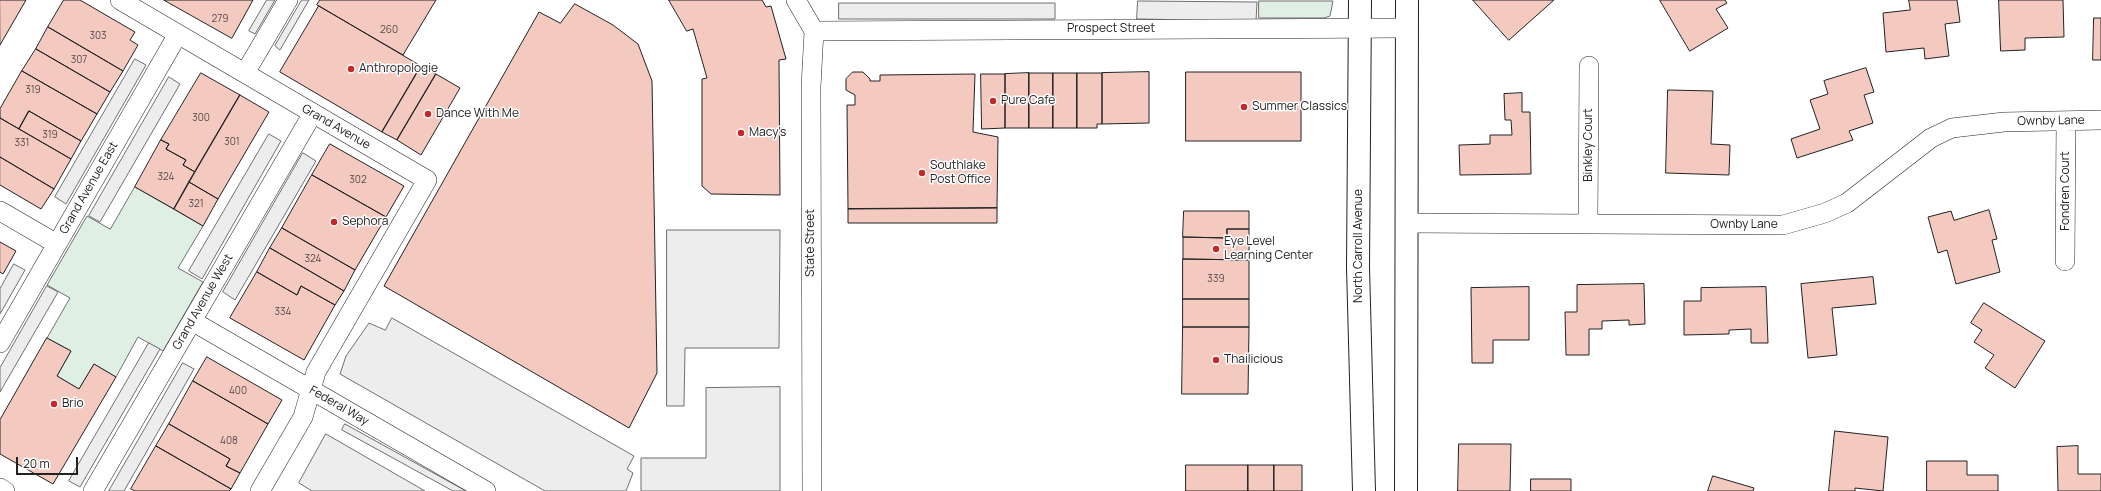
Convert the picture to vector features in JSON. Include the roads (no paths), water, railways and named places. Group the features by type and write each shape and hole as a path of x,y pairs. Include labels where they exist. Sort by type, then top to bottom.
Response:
{"main road":[{"name":"North Carroll Avenue","path":"1360,0 1358,267 1364,491"},
{"path":"1406,491 1407,0"}],"street":[{"name":"Grand Avenue","path":"120,0 428,180 314,375 310,389"},
{"path":"245,73 288,0"},
{"path":"796,0 814,31"},
{"name":"Prospect Street","path":"814,31 1407,28"},
{"name":"State Street","path":"812,491 811,87 814,31"},
{"name":"Grand Avenue East","path":"0,343 178,34"},
{"name":"Binkley Court","path":"1588,224 1589,66"},
{"name":"Grand Avenue West","path":"93,491 313,113"},
{"name":"Ownby Lane","path":"1406,223 1783,225 1825,213 1846,202 1931,138 1952,128 2004,122 2101,120"},
{"name":"Fondren Court","path":"2065,261 2066,121"},
{"path":"0,211 57,244"},
{"name":"Federal Way","path":"192,321 486,491"},
{"path":"260,491 303,417 308,403 310,389"},
{"path":"0,488 5,491"}],"place":[{"name":"Anthropologie","path":"351,69"},
{"name":"Pure Cafe","path":"993,101"},
{"name":"Summer Classics","path":"1244,107"},
{"name":"Dance With Me","path":"428,114"},
{"name":"Macy's","path":"741,133"},
{"name":"Southlake Post Office","path":"922,173"},
{"name":"Sephora","path":"334,222"},
{"name":"Eye Level Learning Center","path":"1216,249"},
{"name":"Thailicious","path":"1216,360"},
{"name":"Brio","path":"54,404"}]}
